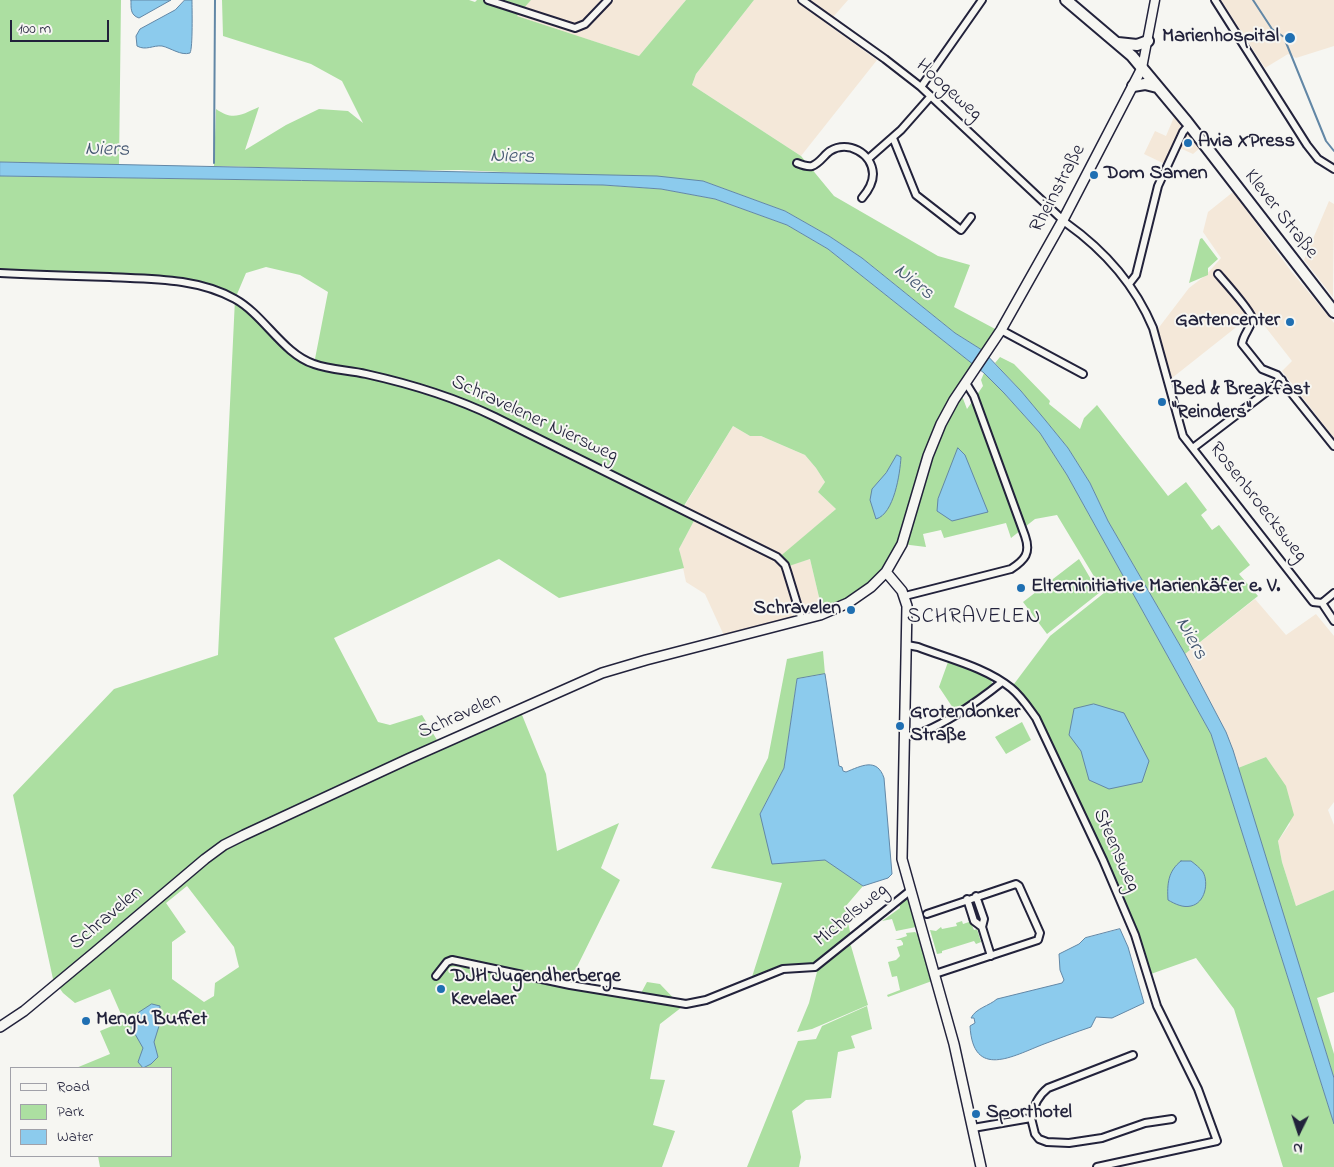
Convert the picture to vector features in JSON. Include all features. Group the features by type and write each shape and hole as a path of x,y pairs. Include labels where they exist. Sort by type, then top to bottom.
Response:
{"main road":[{"name":"Klever Straße","path":"1066,0 1132,56 1189,125 1334,312"},
{"path":"1117,43 1137,45 1148,41"},
{"name":"Rheinstraße","path":"966,383 1002,330 1063,220 1142,68"},
{"path":"1133,86 1145,84 1157,86"},
{"name":"Schravelen","path":"0,1027 24,1011 224,844 602,673 820,615 848,603 871,588 886,572 902,544 934,441 954,400 966,383"},
{"path":"886,572 899,586 905,596 907,606 901,854 954,1044 981,1167"}],"street":[{"path":"488,0 575,28 584,24 608,0"},
{"name":"Hoogeweg","path":"802,0 921,87 1063,220"},
{"path":"921,87 982,0"},
{"name":"Rheinstraße","path":"1142,68 1155,0"},
{"path":"1215,0 1307,145 1318,159 1334,169"},
{"path":"868,159 893,138 931,96"},
{"path":"1129,284 1136,275 1158,186 1183,132 1189,125"},
{"path":"893,138 916,196 961,230 971,216"},
{"path":"798,163 812,166 830,151 845,147 859,151 868,159 872,169 872,181 862,198"},
{"name":"Rosenbroecksweg","path":"1063,220 1083,235 1112,263 1129,284 1147,312 1183,436 1313,602 1322,603 1334,622"},
{"name":"Schravelener Niersweg","path":"0,273 165,280 200,286 234,299 244,305 295,353 314,364 366,374 456,399 770,553 785,565 802,620"},
{"path":"1218,274 1251,314 1251,323 1245,333 1242,344 1262,369 1277,375 1282,380 1334,446"},
{"path":"1002,330 1083,374"},
{"path":"1193,448 1282,380"},
{"path":"905,596 1011,569 1025,559 1027,554 1028,549 1025,536 974,396 966,383"},
{"path":"1322,603 1334,593"},
{"name":"Steensweg","path":"907,645 918,647 988,673 1022,698 1036,718 1103,860 1135,935 1157,1006 1198,1089 1217,1141 1097,1167"},
{"path":"904,736 918,733 945,721 983,698 1002,682"},
{"path":"927,914 1010,885 1018,885 1040,933 1038,940 936,974"},
{"name":"Michelsweg","path":"436,976 447,962 452,960 570,985 686,1004 706,1000 783,969 815,967 911,890"},
{"path":"976,896 984,919 982,927 991,956"},
{"path":"967,899 974,921 982,927"},
{"path":"1133,1055 1048,1088 1043,1092 1032,1110 1031,1118 1035,1134 1039,1139 1047,1142 1069,1144 1102,1138 1145,1123 1172,1119"},
{"path":"973,1128 1031,1118"}],"shaded area":[{"path":"531,0 686,0 639,56 516,16"},
{"path":"754,0 848,0 827,24 877,60 801,156 692,85 696,74"},
{"name":"Marienhospital","path":"1221,0 1334,0 1334,46 1296,58 1288,54 1265,68"},
{"path":"1174,117 1200,148 1193,154 1180,148 1171,167 1144,154 1155,131 1166,136"},
{"path":"1233,192 1291,271 1334,323 1334,438 1282,371 1292,361 1260,320 1244,321 1172,378 1157,330 1189,288 1206,275 1221,258 1203,232 1208,212"},
{"path":"1329,201 1334,204 1333,297 1304,260"},
{"path":"733,426 750,436 761,436 805,455 825,482 818,492 836,509 778,559 783,567 810,559 823,614 726,640 705,594 686,582 679,549 696,517 682,510"},
{"path":"1255,599 1286,635 1316,614 1334,636 1334,802 1328,810 1334,825 1334,890 1296,906 1282,862 1278,841 1290,824 1266,757 1238,768 1226,732 1185,654"}],"green space":[{"path":"0,0 121,0 119,165 0,162"},
{"path":"222,0 469,0 475,2 477,0 531,0 517,16 639,56 686,0 754,0 696,74 692,85 801,156 834,196 938,256 970,265 954,307 997,330 982,350 955,333 862,258 829,236 785,211 703,181 459,170 399,171 214,166 216,109 232,116 259,107 245,150 286,125 319,109 348,111 363,123 342,81 311,64 223,36"},
{"path":"0,176 603,185 661,189 715,199 787,225 828,249 973,364 944,411 944,425 962,396 967,409 983,386 981,380 984,373 1040,433 1067,475 1211,734 1334,1124 1334,1167 1283,1167 1234,1009 1196,958 1148,975 1135,935 1036,718 1011,688 1050,636 1104,593 1057,515 1035,519 1011,538 1006,523 944,538 941,530 923,534 926,547 902,544 899,540 885,565 872,580 823,614 810,559 783,568 777,559 836,509 818,492 825,482 805,455 761,436 750,436 733,426 682,509 696,517 679,549 684,568 559,598 499,559 334,638 378,722 390,725 422,715 440,745 520,710 546,774 557,851 619,823 601,868 620,880 566,989 640,995 647,982 660,984 682,1007 660,1024 650,1079 665,1080 653,1125 675,1131 662,1167 100,1167 98,1157 172,1157 172,1067 78,1067 110,1054 100,1031 124,1021 110,989 75,1003 63,993 53,979 13,795 114,689 218,655 235,299 210,288 165,280 0,273","holes":["266,267 300,275 328,292 314,364 288,347 235,299 246,273","187,886 234,947 239,967 215,983 214,996 204,1002 172,979 172,942 186,932 166,903"]},
{"path":"1202,238 1218,259 1208,268 1208,275 1189,283 1200,239"},
{"path":"1000,357 1014,364 1050,401 1049,404 1080,429 1084,418 1097,405 1168,496 1186,482 1207,510 1201,515 1212,530 1219,525 1250,565 1239,574 1258,596 1185,654 1108,521 1090,483 1068,448 995,363"},
{"path":"1079,559 1099,593 1047,634 1023,602"},
{"path":"823,651 825,674 797,679 784,768 760,814 863,886 845,907 851,937 847,941 851,946 868,1005 812,1029 797,1032 809,1003 818,968 801,963 751,980 782,883 711,868 768,758 787,659"},
{"path":"948,662 987,676 991,679 992,684 955,711 939,687"},
{"path":"1022,722 1031,740 1006,754 995,737"},
{"path":"1266,757 1286,786 1294,815 1278,841 1282,862 1296,906 1334,890 1334,992 1317,998 1334,1054 1334,1078 1238,768"},
{"path":"908,898 916,927 896,931 892,919 882,921 900,908 899,903"},
{"path":"968,918 974,930 977,929 981,942 976,944 974,941 937,954 930,930 936,931 941,927 942,929 957,926 956,923 962,921 963,924 969,922"},
{"path":"915,932 918,935 932,981 888,997 887,995 900,990 897,976 892,977 888,962 896,960 900,956 897,947 903,945 903,943 901,940 895,940 907,936 906,933"},
{"path":"867,1006 872,1029 851,1036 855,1048 838,1052 831,1098 806,1100 792,1111 801,1157 799,1167 747,1167 798,1041 816,1039 822,1026"}],"water":[{"path":"131,0 171,0 139,18 133,13"},
{"path":"185,0 192,0 190,53 180,53 162,46 143,48 137,46 136,36 140,29 175,10"},
{"path":"0,162 657,176 703,181 785,211 829,236 862,258 955,333 982,350 1021,391 1046,421 1068,448 1090,483 1108,521 1185,654 1226,732 1233,750 1334,1078 1334,1124 1211,734 1067,475 1040,433 984,373 828,249 787,225 715,199 661,189 603,185 0,176"},
{"path":"958,448 965,455 988,512 952,521 937,511 938,499"},
{"path":"897,455 901,457 892,502 882,516 876,519 870,500 872,489 886,473"},
{"path":"825,674 839,766 846,772 863,766 873,765 881,771 884,778 892,874 888,878 863,886 825,860 772,864 760,814 784,768 797,679"},
{"path":"1094,704 1124,713 1149,761 1142,782 1109,789 1089,780 1081,751 1069,735 1074,709"},
{"path":"1181,861 1191,861 1205,876 1206,887 1203,897 1191,906 1182,906 1168,900 1169,878 1173,869"},
{"path":"1120,929 1128,947 1144,1003 1112,1018 1096,1017 1091,1027 1008,1058 987,1059 978,1053 973,1043 970,1026 975,1023 974,1018 971,1018 979,1009 997,999 1062,983 1064,980 1060,970 1059,954 1079,944 1085,938"},
{"path":"152,1004 160,1006 159,1026 154,1042 158,1057 145,1067 142,1067 138,1062 143,1048 131,1027 138,1013"}],"waterway":[{"path":"214,163 215,0"},
{"path":"1253,0 1272,29 1284,37"},
{"path":"1285,40 1326,141 1334,151"}],"place":[{"name":"Marienhospital","path":"1290,38"},
{"name":"Avia XPress","path":"1188,143"},
{"name":"Dom Samen","path":"1094,175"},
{"name":"Gartencenter","path":"1290,322"},
{"name":"Bed & Breakfast \"Reinders\"","path":"1162,402"},
{"name":"Elterninitiative Marienkäfer e. V.","path":"1021,588"},
{"name":"Schravelen","path":"851,610"},
{"name":"Grotendonker Straße","path":"900,726"},
{"name":"DJH Jugendherberge Kevelaer","path":"441,989"},
{"name":"Mengu Buffet","path":"86,1021"},
{"name":"Sporthotel","path":"976,1114"}],"district":[{"name":"SCHRAVELEN","path":"974,618"}],"water label":[{"name":"Niers","path":"107,151"},
{"name":"Niers","path":"512,158"},
{"name":"Niers","path":"913,283"},
{"name":"Niers","path":"1190,639"}]}
